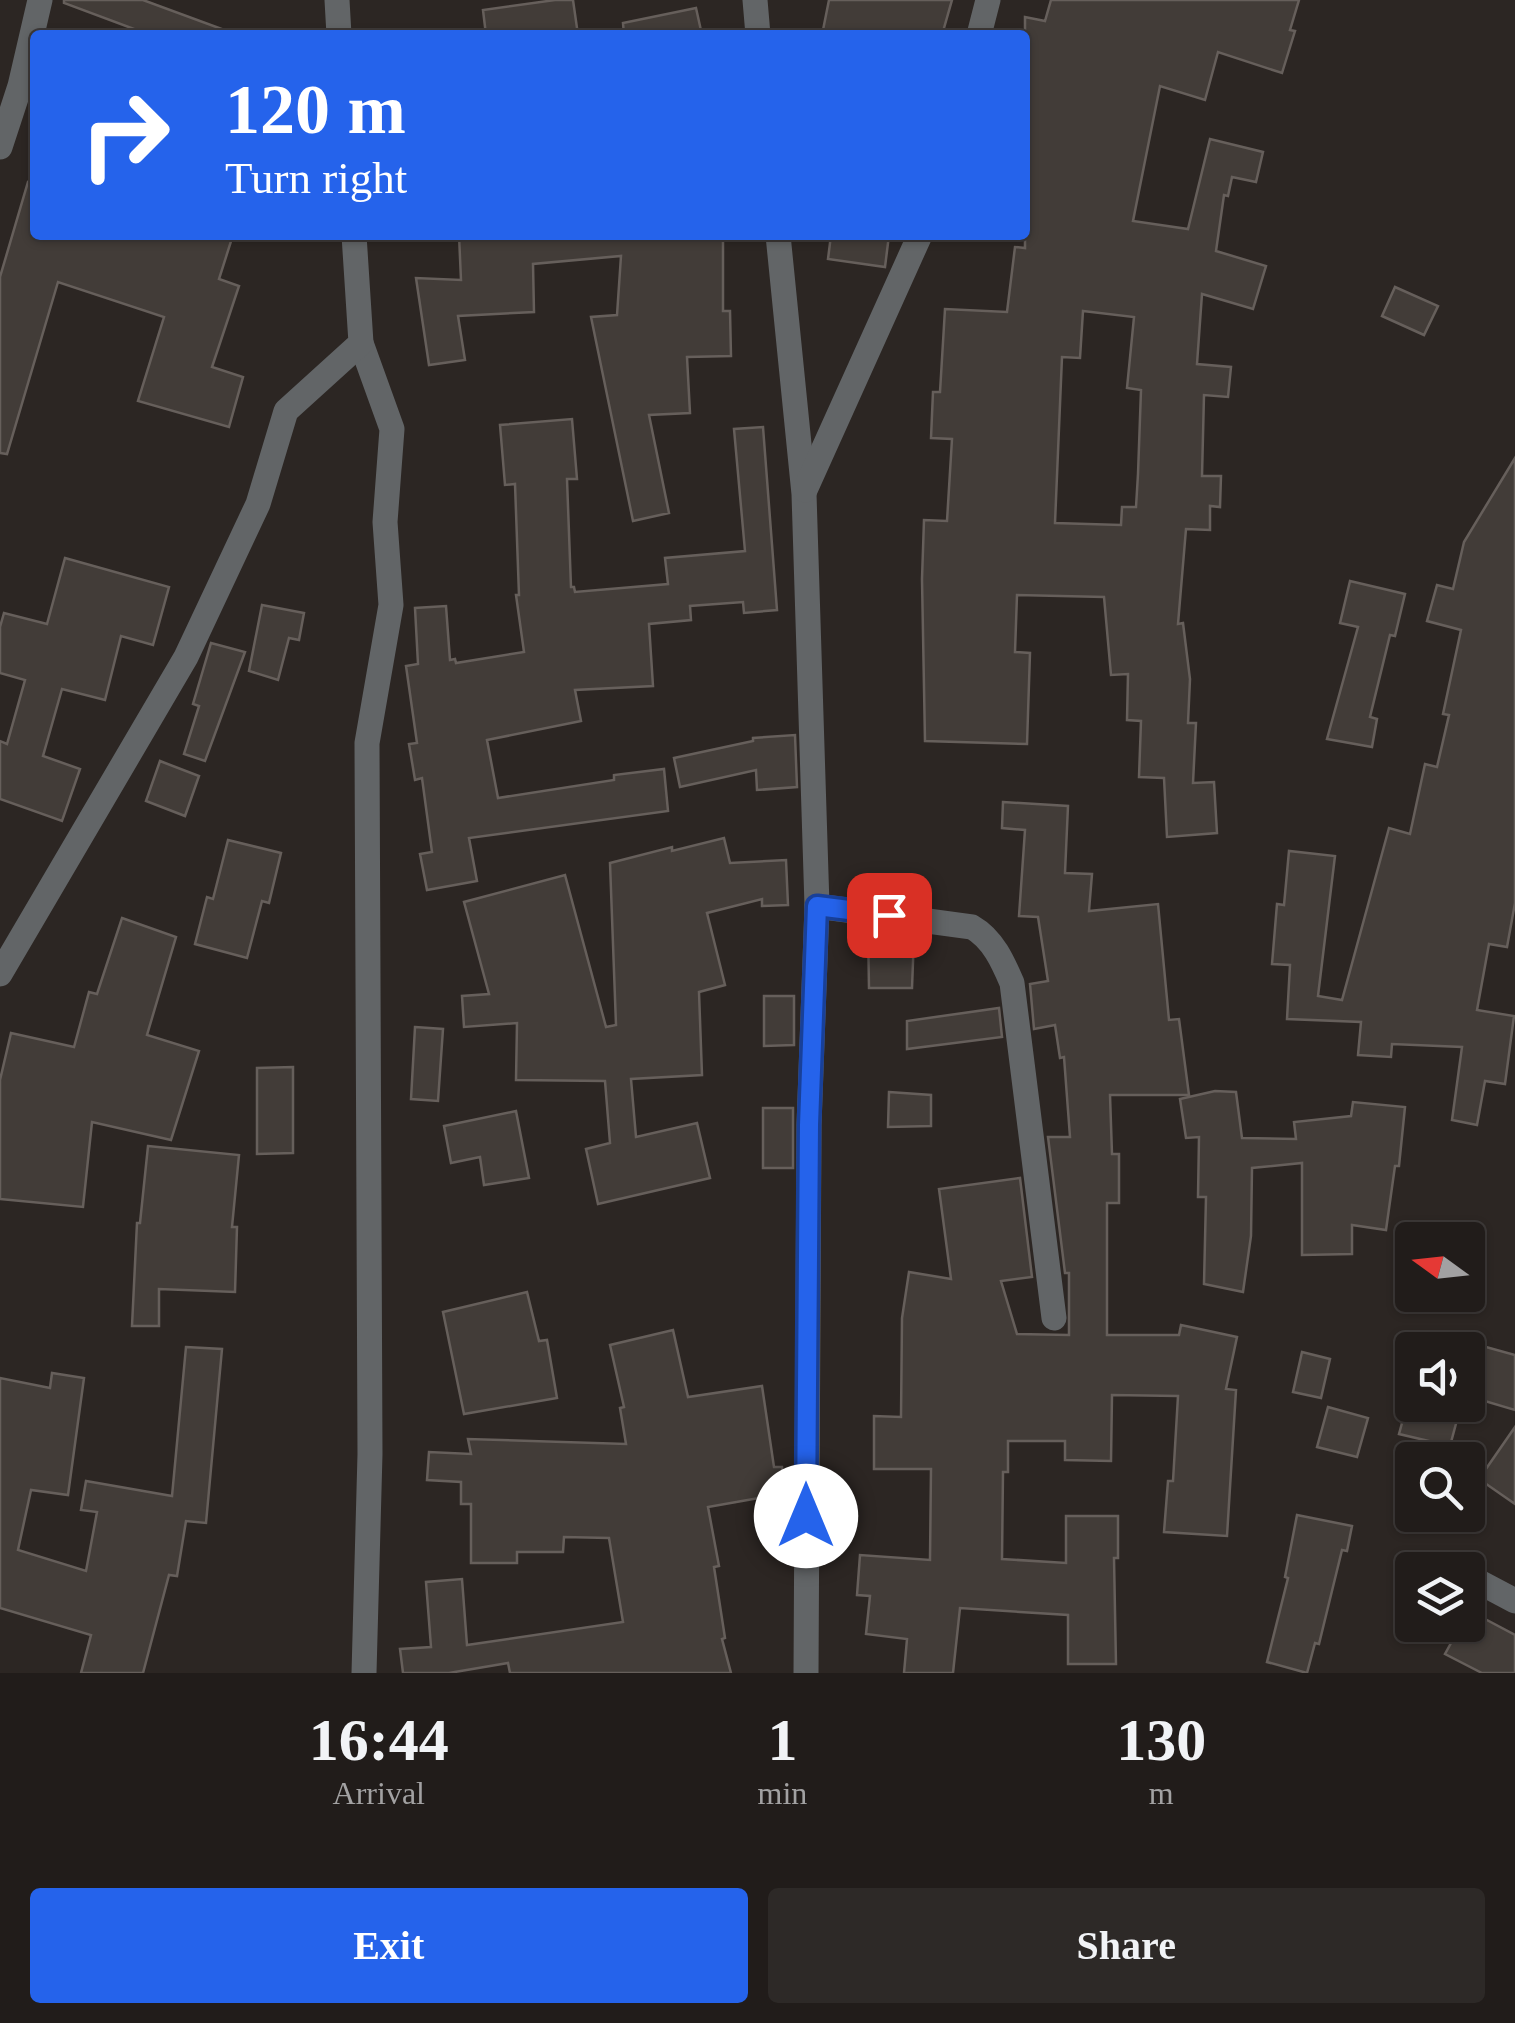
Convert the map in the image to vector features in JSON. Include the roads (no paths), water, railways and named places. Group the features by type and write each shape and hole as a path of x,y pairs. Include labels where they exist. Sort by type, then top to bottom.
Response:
{"street":[{"path":"33,30 40,0"},
{"path":"337,0 339,30"},
{"path":"755,0 758,30"},
{"path":"980,30 988,0"},
{"path":"0,147 30,43"},
{"path":"354,240 361,344 392,430 385,522 392,606 367,743 370,1454 364,1673"},
{"path":"779,240 804,494 817,906 809,1125 806,1673"},
{"path":"804,494 918,240"},
{"path":"0,974 186,657 258,504 286,412 361,344"},
{"path":"817,906 972,927 983,933 1004,965 1012,983 1054,1318"},
{"path":"1485,1585 1515,1600"}]}
